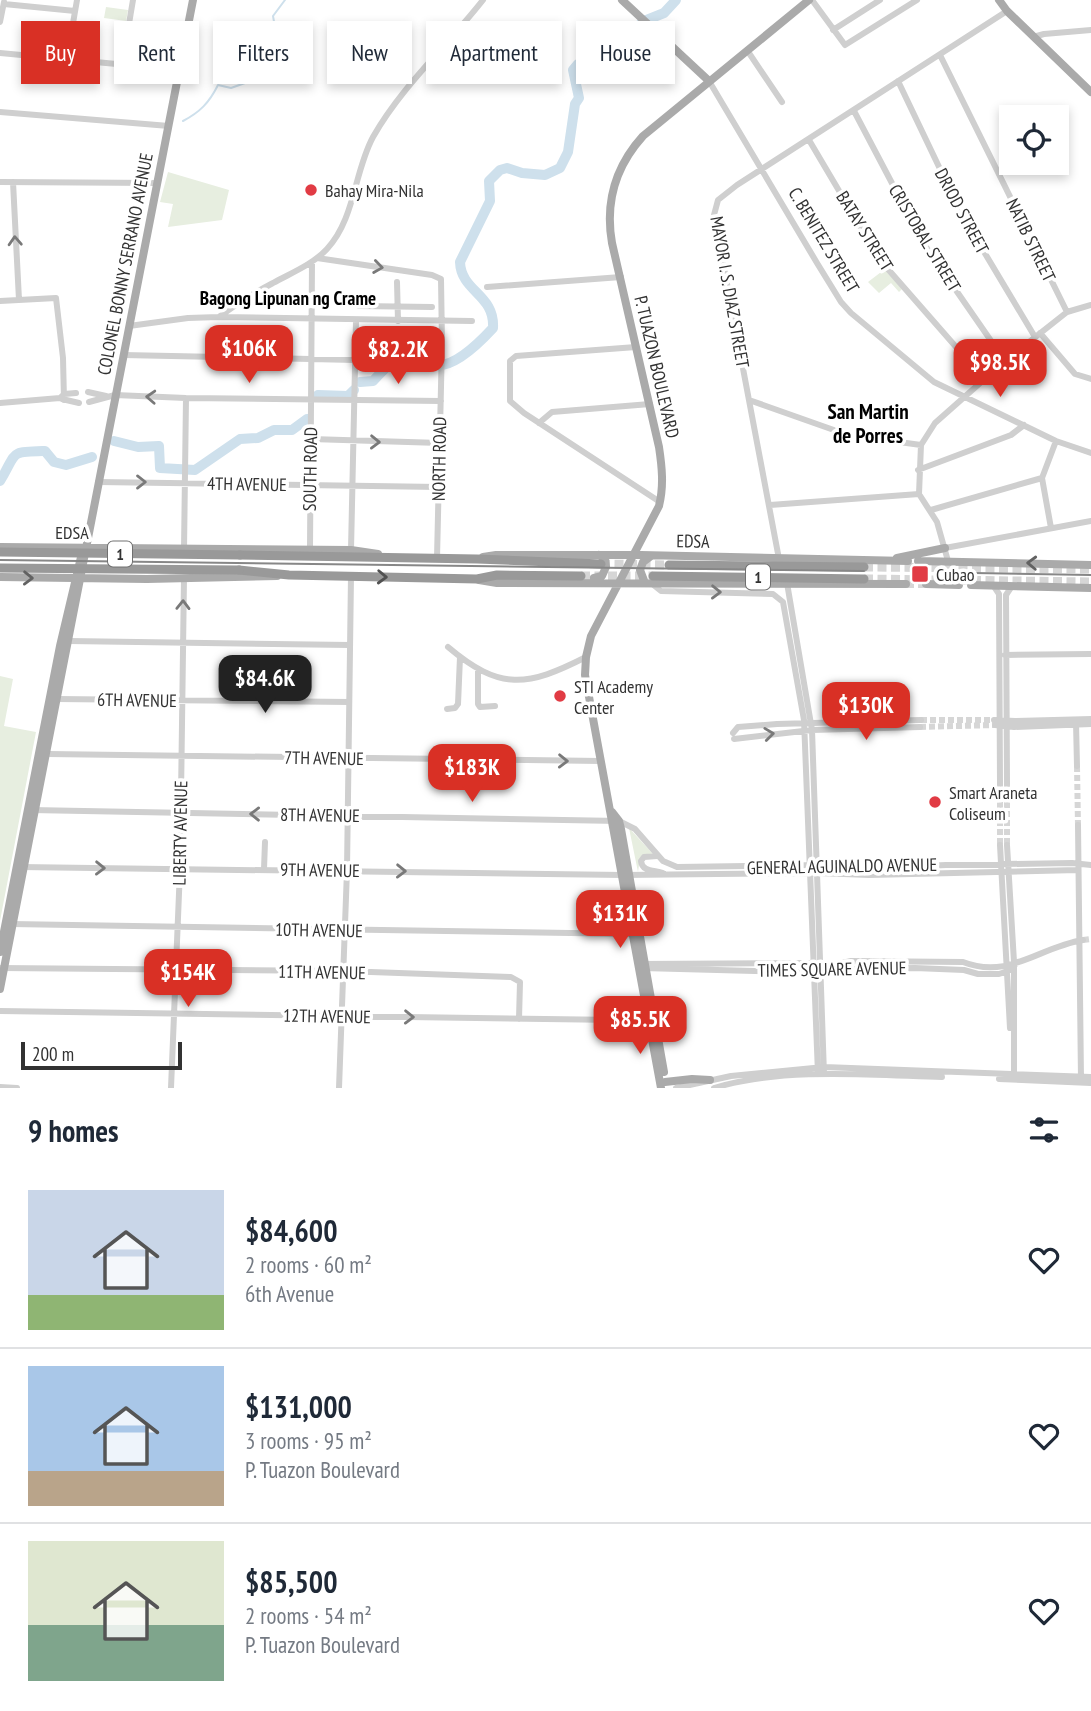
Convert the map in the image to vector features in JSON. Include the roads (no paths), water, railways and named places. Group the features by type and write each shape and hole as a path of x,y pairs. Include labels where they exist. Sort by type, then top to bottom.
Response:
{"highway":[{"name":"EDSA","path":"0,550 600,560"},
{"name":"EDSA","path":"669,565 864,567"},
{"name":"EDSA","path":"0,568 239,570 289,575 477,579 497,575 581,579"},
{"name":"EDSA","path":"649,581 864,579"}],"main road":[{"name":"COLONEL BONNY SERRANO AVENUE","path":"189,21 193,0"},
{"name":"C. BENITEZ STREET","path":"622,0 709,77"},
{"name":"P. TUAZON BOULEVARD","path":"665,1086 585,675 591,636 660,502 663,472 609,228 611,194 625,159 643,136 709,77 811,0"},
{"path":"999,0 1007,12 1091,92"},
{"name":"COLONEL BONNY SERRANO AVENUE","path":"32,811 48,754 54,699 72,641 78,578 90,534 111,395 130,326 177,84"},
{"path":"891,560 945,548"},
{"path":"111,549 118,555 121,565 117,574 111,578"},
{"path":"147,579 139,565 142,555 149,549"},
{"name":"EDSA","path":"0,550 310,549 351,550 395,557"},
{"path":"649,581 640,573 641,566 646,559 654,555"},
{"name":"EDSA","path":"600,560 654,555 908,561"},
{"path":"581,579 603,575 606,563 600,560"},
{"path":"918,561 1091,565"},
{"name":"EDSA","path":"0,577 184,579 289,575"},
{"path":"59,578 72,589"},
{"name":"COLONEL BONNY SERRANO AVENUE","path":"0,989 9,924 54,699 72,589 78,578"},
{"name":"EDSA","path":"581,579 603,583 649,581 906,584"},
{"path":"603,583 612,595"},
{"path":"926,584 959,585"},
{"path":"971,585 1091,588"},
{"name":"P. TUAZON BOULEVARD","path":"626,875 632,934 642,966"},
{"name":"COLONEL BONNY SERRANO AVENUE","path":"0,952 9,924"},
{"path":"665,1086 692,1079 712,1084"}],"street":[{"path":"73,21 77,0"},
{"path":"129,21 133,0"},
{"path":"219,317 240,301 314,260 340,231 368,147 387,116 483,0"},
{"path":"811,0 841,43 848,44 917,0"},
{"path":"833,30 880,0"},
{"path":"0,22 4,2 75,11"},
{"name":"MAYOR I. S. DIAZ STREET","path":"779,559 714,215 715,206 721,196 1007,12"},
{"path":"1034,37 1091,30"},
{"path":"747,50 782,102"},
{"path":"0,52 21,54"},
{"name":"NATIB STREET","path":"940,55 1067,312"},
{"name":"C. BENITEZ STREET","path":"709,77 841,302 851,313 934,382 1056,441 1091,453"},
{"name":"DRIOD STREET","path":"898,81 962,215 1037,335 1075,374 1091,379"},
{"name":"CRISTOBAL STREET","path":"854,111 924,244 1005,361"},
{"path":"0,112 169,126"},
{"name":"BATAY STREET","path":"809,140 880,260 984,379"},
{"path":"0,182 158,183"},
{"path":"13,182 19,300"},
{"name":"NORTH ROAD","path":"314,260 439,277 442,344 437,558"},
{"name":"SOUTH ROAD","path":"310,549 314,260"},
{"path":"486,287 621,277"},
{"path":"397,282 398,321"},
{"path":"0,301 56,298 63,358 62,397"},
{"path":"948,561 937,522 919,494 921,445 935,424 1005,361 1067,312 1091,305"},
{"path":"359,306 432,307"},
{"path":"130,326 188,318 219,317 472,321"},
{"path":"351,550 356,321"},
{"path":"636,347 516,356 510,361 510,401 538,423 660,502"},
{"path":"123,355 355,360"},
{"path":"88,392 186,398 311,399 355,392 440,401"},
{"path":"0,403 62,397 76,393"},
{"path":"89,402 111,395"},
{"path":"62,397 79,403"},
{"path":"184,550 186,398"},
{"path":"749,400 848,435 921,445"},
{"path":"538,423 552,412 650,404"},
{"path":"918,470 1012,435 1024,425"},
{"path":"311,439 440,443"},
{"path":"1051,528 1042,478 1056,441"},
{"path":"931,510 1042,478"},
{"name":"4TH AVENUE","path":"98,482 439,487"},
{"path":"770,505 919,494"},
{"path":"945,548 1091,521"},
{"path":"339,1088 347,870 351,576"},
{"name":"LIBERTY AVENUE","path":"171,1088 180,869 184,579"},
{"path":"649,581 661,591 770,594 779,597 783,602 808,727 810,873 821,1071"},
{"path":"787,583 808,727 818,870 817,968"},
{"path":"993,585 1003,597"},
{"path":"1004,784 1000,723 1003,597 1012,586"},
{"path":"72,641 350,645"},
{"path":"448,647 478,669 505,679 532,678 561,669 586,657"},
{"path":"1003,655 1091,654"},
{"path":"447,709 456,708 458,704 460,657"},
{"path":"478,669 478,704 480,707 495,706"},
{"name":"6TH AVENUE","path":"54,699 349,702"},
{"path":"1076,722 1091,719"},
{"path":"1076,722 1077,766"},
{"path":"1000,723 1091,724"},
{"path":"734,736 738,727 920,724"},
{"name":"7TH AVENUE","path":"48,754 601,761"},
{"name":"8TH AVENUE","path":"32,811 615,820"},
{"path":"615,820 635,829 657,856"},
{"path":"1078,825 1081,1079"},
{"path":"264,869 265,842"},
{"path":"1004,845 1012,965 1012,1077"},
{"path":"657,856 644,857 640,861 641,866 643,869 667,875"},
{"name":"GENERAL AGUINALDO AVENUE","path":"657,856 671,865 685,867 810,865 818,870"},
{"name":"GENERAL AGUINALDO AVENUE","path":"626,875 810,873 818,870 869,875 1091,865"},
{"name":"9TH AVENUE","path":"21,867 626,875"},
{"name":"10TH AVENUE","path":"9,924 632,934"},
{"name":"TIMES SQUARE AVENUE","path":"642,966 817,968 851,961 962,962 987,969 1012,965 1081,940"},
{"name":"11TH AVENUE","path":"2,968 343,971 511,977 520,982 519,1019"},
{"name":"12TH AVENUE","path":"0,1011 519,1019 651,1018"},
{"path":"676,1088 821,1071 1081,1079 1091,1077"},
{"path":"1081,1079 1091,1083"},
{"path":"0,1087 17,1088"}],"waterway":[{"path":"183,121 204,106 218,85 231,88 245,83 256,66 258,52 276,33 273,16 285,0"},
{"path":"360,382 373,381 391,363 408,355 414,354 434,365 450,363 482,340 493,328 489,308 466,280 460,262 490,201 489,181 500,170 507,168 522,173 545,175 560,168 568,152 575,104 579,98 573,70 578,64 601,72 618,59 614,48 644,21 664,13 676,0"},
{"path":"318,395 348,396 354,390"},
{"path":"114,441 138,447 159,446 160,468 195,470 240,439 258,438 274,430 292,430 307,419"},
{"path":"0,481 12,459 19,453 45,451 54,462 66,465 92,457"}],"tunnel":[{"path":"601,564 669,565"},
{"path":"864,567 1091,569"},
{"path":"581,576 653,576"},
{"path":"864,579 1091,582"},
{"path":"906,584 926,584"},
{"path":"921,720 994,720"},
{"path":"920,727 995,725"},
{"path":"1077,766 1078,825"},
{"path":"1000,784 1000,845"},
{"path":"1007,784 1007,845"},
{"path":"1083,940 1091,939"}],"tram line":[{"path":"0,560 864,571"},
{"path":"974,573 1091,575"}],"place":[{"name":"Bahay Mira-Nila","path":"311,190"},
{"name":"Cubao","path":"920,574"},
{"name":"STI Academy Center","path":"560,696"},
{"name":"Smart Araneta Coliseum","path":"935,802"}],"district":[{"name":"Bagong Lipunan ng Crame","path":"288,298"},
{"name":"San Martin de Porres","path":"868,423"}]}
